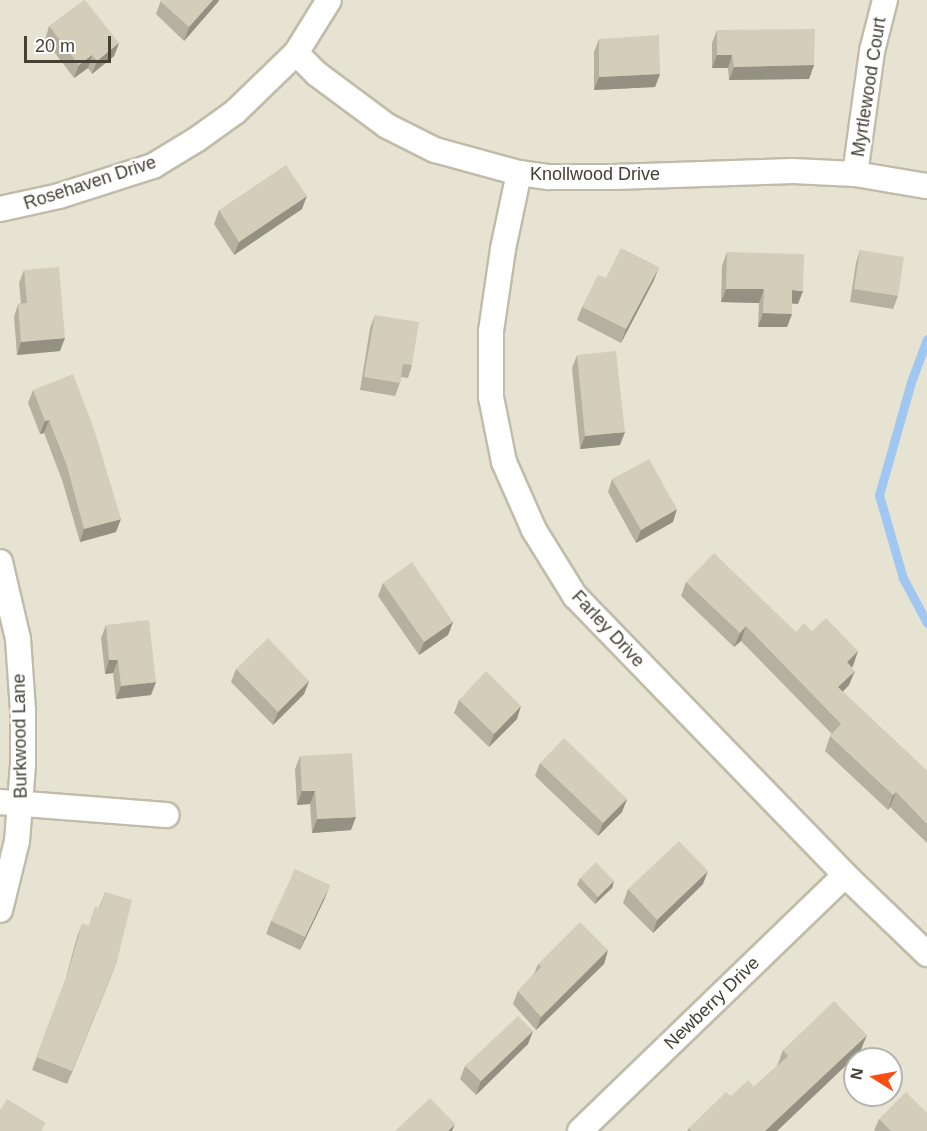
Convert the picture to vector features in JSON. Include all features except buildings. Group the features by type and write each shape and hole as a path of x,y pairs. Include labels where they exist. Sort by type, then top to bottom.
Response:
{"street":[{"name":"Rosehaven Drive","path":"0,209 59,196 153,166 235,112 296,53 329,0"},
{"name":"Myrtlewood Court","path":"855,174 872,51 885,0"},
{"name":"Knollwood Drive","path":"296,53 317,74 387,126 435,150 519,173 549,177 592,177 793,171 855,174 927,186"},
{"name":"Farley Drive","path":"519,173 503,249 491,331 491,397 504,462 534,530 574,596 845,875 927,954"},
{"name":"Burkwood Lane","path":"0,562 18,639 23,710 11,804 17,841 0,910"},
{"path":"11,804 166,815"},
{"name":"Newberry Drive","path":"580,1131 845,875"}],"shaded area":[{"path":"0,0 927,0 927,1131 0,1131"}],"waterway":[{"path":"927,339 911,382 879,495 903,578 927,623"}]}
